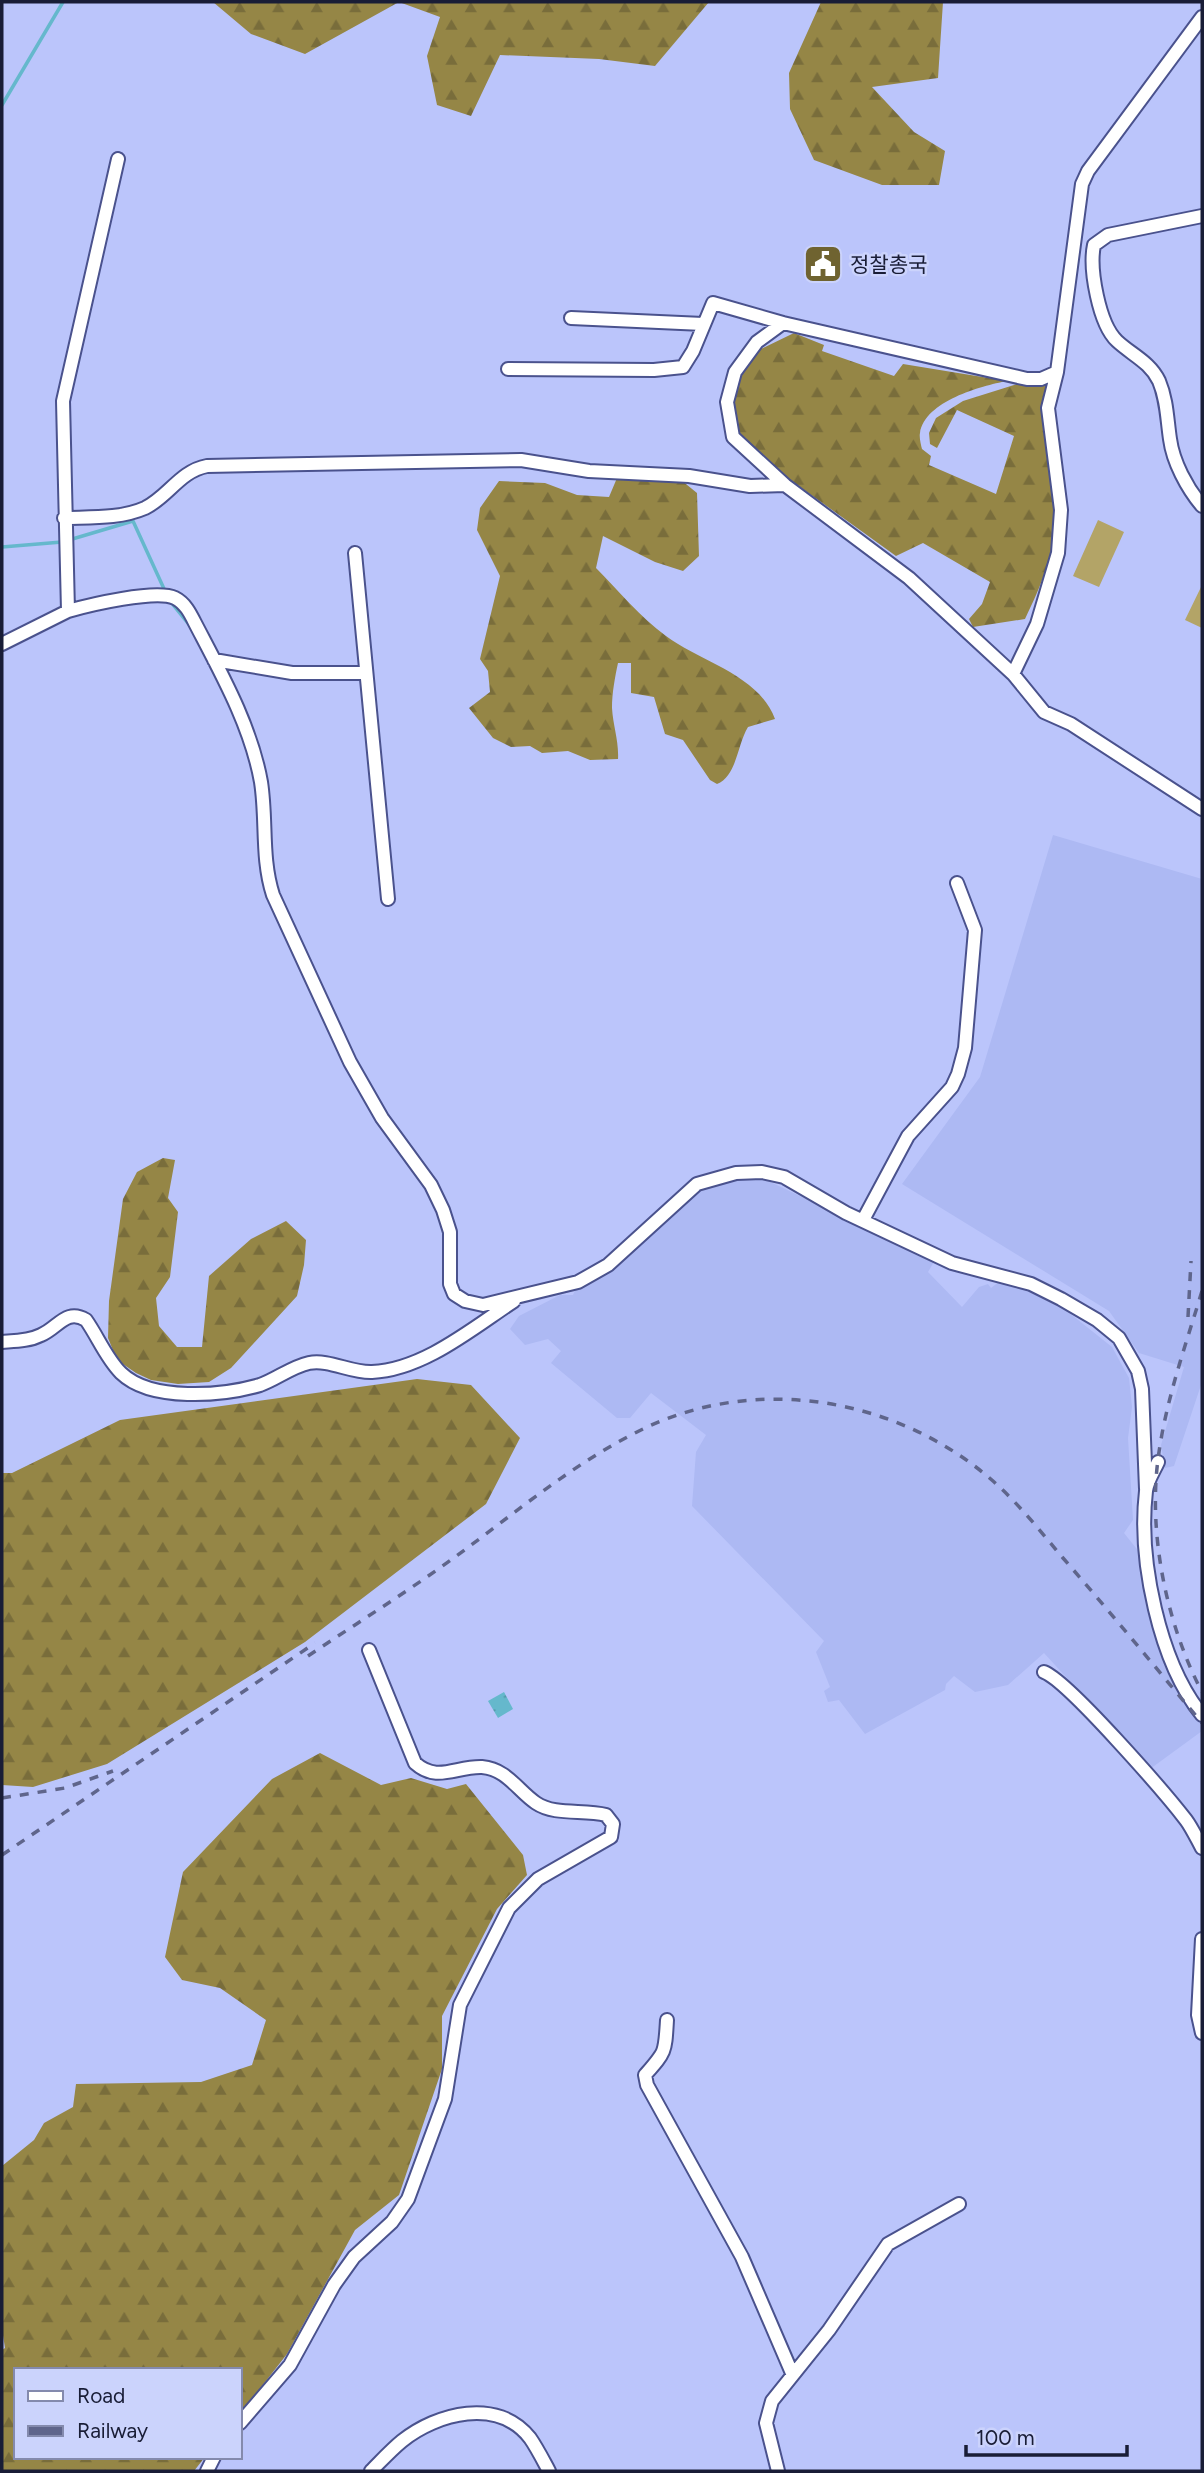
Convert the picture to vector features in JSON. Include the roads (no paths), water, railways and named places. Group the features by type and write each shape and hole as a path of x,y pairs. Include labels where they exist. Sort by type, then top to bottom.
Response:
{"street":[{"path":"1013,674 1037,624 1058,552 1061,510 1048,408 1057,372 1082,184 1088,171 1202,16"},
{"path":"68,611 63,401 118,159"},
{"path":"1202,216 1108,235 1094,245 1091,257 1094,284 1107,326 1115,339 1151,366 1159,381 1166,403 1170,440 1183,476 1202,506"},
{"path":"508,369 672,370 683,367 694,351 713,303 783,323 1027,379 1041,379 1057,372"},
{"path":"571,318 703,324"},
{"path":"783,323 757,342 736,372 727,402 733,437 785,485 909,578 1013,674 1044,712 1072,724 1202,809"},
{"path":"64,518 122,515 147,507 192,469 207,466 521,460 589,471 689,475 750,486 785,485"},
{"path":"355,553 364,673 388,899"},
{"path":"2,643 68,611 149,595 167,596 187,607 244,723 256,762 261,784 268,878 273,895 350,1062 383,1118 431,1185 443,1210 450,1232 449,1279 454,1294 465,1301 483,1305 579,1282 608,1265 678,1198 697,1184 715,1177 762,1172 783,1177 829,1205 952,1263 1031,1284 1097,1320 1119,1338 1138,1371 1142,1389 1146,1550 1153,1597 1170,1661 1202,1715"},
{"path":"214,660 292,673 364,673"},
{"path":"863,1220 908,1136 952,1087 958,1074 964,1048 975,930 957,883"},
{"path":"2,1342 44,1335 68,1316 78,1316 86,1320 121,1373 138,1387 154,1392 234,1390 262,1384 292,1368 312,1363 372,1372 393,1369 446,1348 520,1297"},
{"path":"1146,1489 1158,1462"},
{"path":"242,2421 290,2365 334,2284 354,2257 392,2222 408,2199 445,2099 460,2005 509,1908 538,1879 611,1837 612,1831 613,1824 606,1815 546,1808 496,1770 483,1767 443,1774 424,1772 415,1763 369,1650"},
{"path":"1044,1672 1059,1681 1129,1756 1187,1821 1202,1848"},
{"path":"1202,1939 1198,2015 1202,2033"},
{"path":"667,2021 665,2052 645,2075 647,2085 742,2257 792,2373"},
{"path":"778,2471 766,2423 772,2401 829,2330 888,2244 959,2204"},
{"path":"371,2471 402,2441 429,2424 473,2412 499,2416 517,2426 529,2437 549,2471"}],"water":[{"path":"504,1692 513,1709 498,1718 488,1701"}],"waterway":[{"path":"2,105 63,2"},
{"path":"69,540 133,521 165,591"},
{"path":"2,547 62,542"},
{"path":"170,601 191,627"}],"railway":[{"path":"1188,1317 1191,1261"},
{"path":"1202,1291 1162,1431 1156,1482 1162,1576 1178,1636 1202,1692"},
{"path":"308,1656 437,1570 589,1459 637,1432 681,1414 728,1403 775,1399 822,1402 868,1413 913,1429 955,1452 993,1481 1030,1518 1202,1723"},
{"path":"2,1855 315,1643"},
{"path":"2,1798 65,1788 113,1771"}],"place":[{"name":"정찰총국","path":"823,264"}]}
